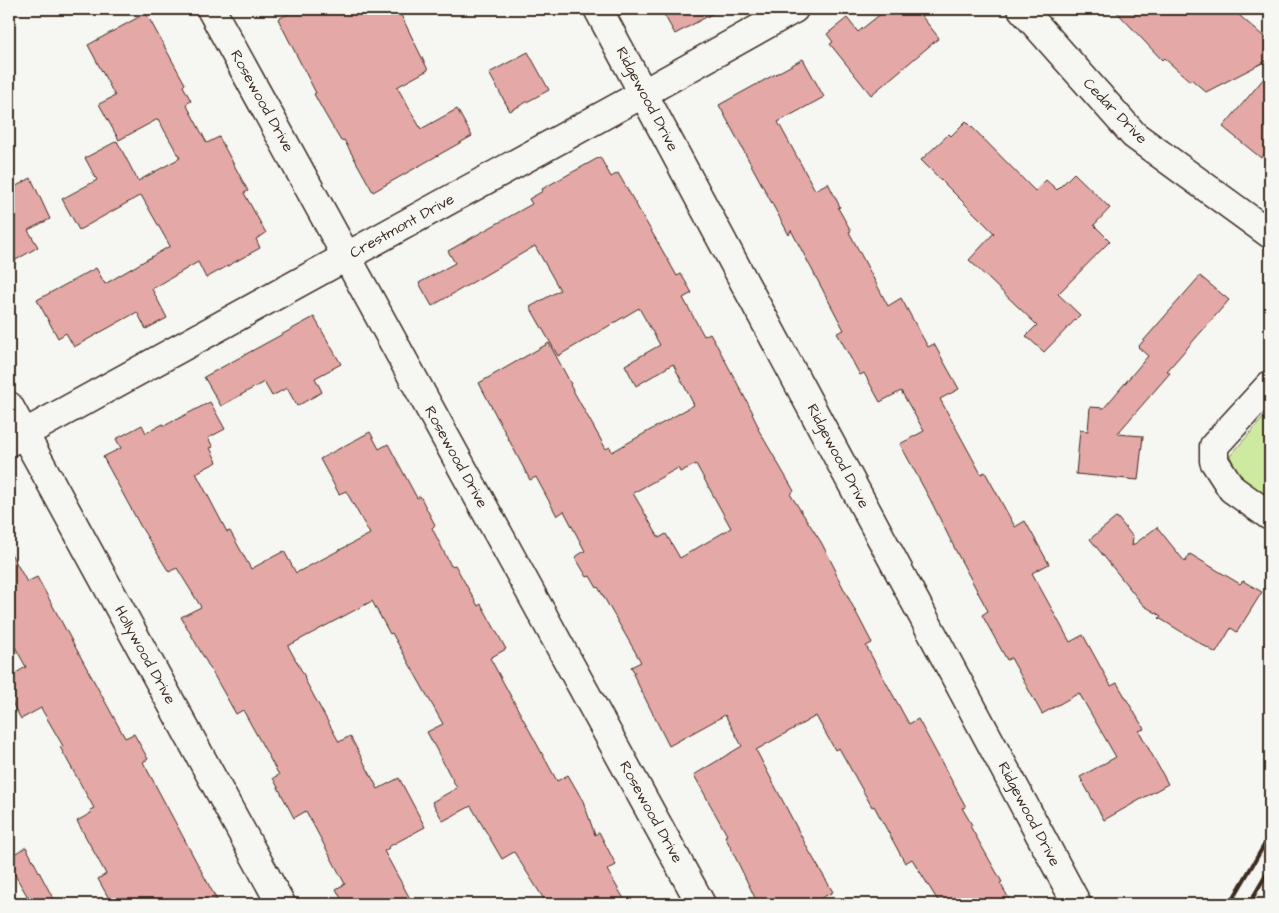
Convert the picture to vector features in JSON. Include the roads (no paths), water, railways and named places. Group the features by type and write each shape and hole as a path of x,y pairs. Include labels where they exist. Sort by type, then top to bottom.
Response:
{"street":[{"name":"Rosewood Drive","path":"211,9 701,904"},
{"name":"Ridgewood Drive","path":"598,9 1077,904"},
{"name":"Crestmont Drive","path":"16,438 644,94 794,9"},
{"name":"Cedar Drive","path":"1022,9 1134,135 1270,234"},
{"path":"1270,384 1214,446 1214,461 1232,489 1270,516"},
{"name":"Hollywood Drive","path":"9,406 16,438 282,904"}],"railway":[{"path":"1230,904 1270,835"},
{"path":"1249,904 1270,868"}]}
